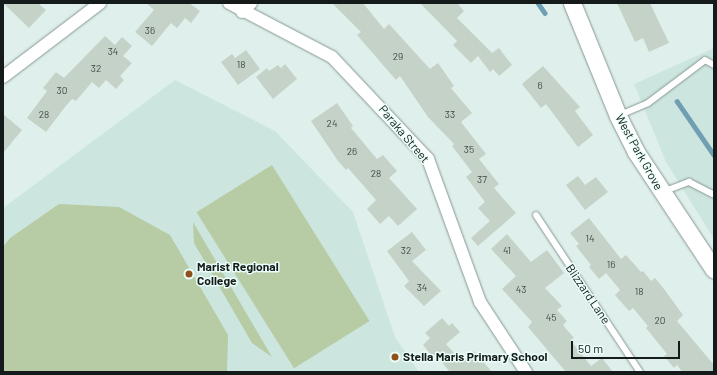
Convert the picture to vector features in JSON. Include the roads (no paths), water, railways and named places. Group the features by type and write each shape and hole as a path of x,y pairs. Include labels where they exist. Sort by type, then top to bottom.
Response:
{"main road":[{"name":"West Park Grove","path":"572,3 618,116 636,152 661,193 714,270"}],"street":[{"path":"3,77 100,3"},
{"name":"Paraka Street","path":"229,3 246,7 332,57 428,159 480,302 526,372"}],"lane":[{"path":"618,116 648,103 705,60 714,65"},
{"path":"661,193 689,182 714,196"},
{"name":"Blizzard Lane","path":"536,215 640,372"}],"waterway":[{"path":"538,3 545,13"},
{"path":"677,101 714,155"}],"place":[{"name":"Marist Regional College","path":"189,274"},
{"name":"Stella Maris Primary School","path":"395,357"}]}
